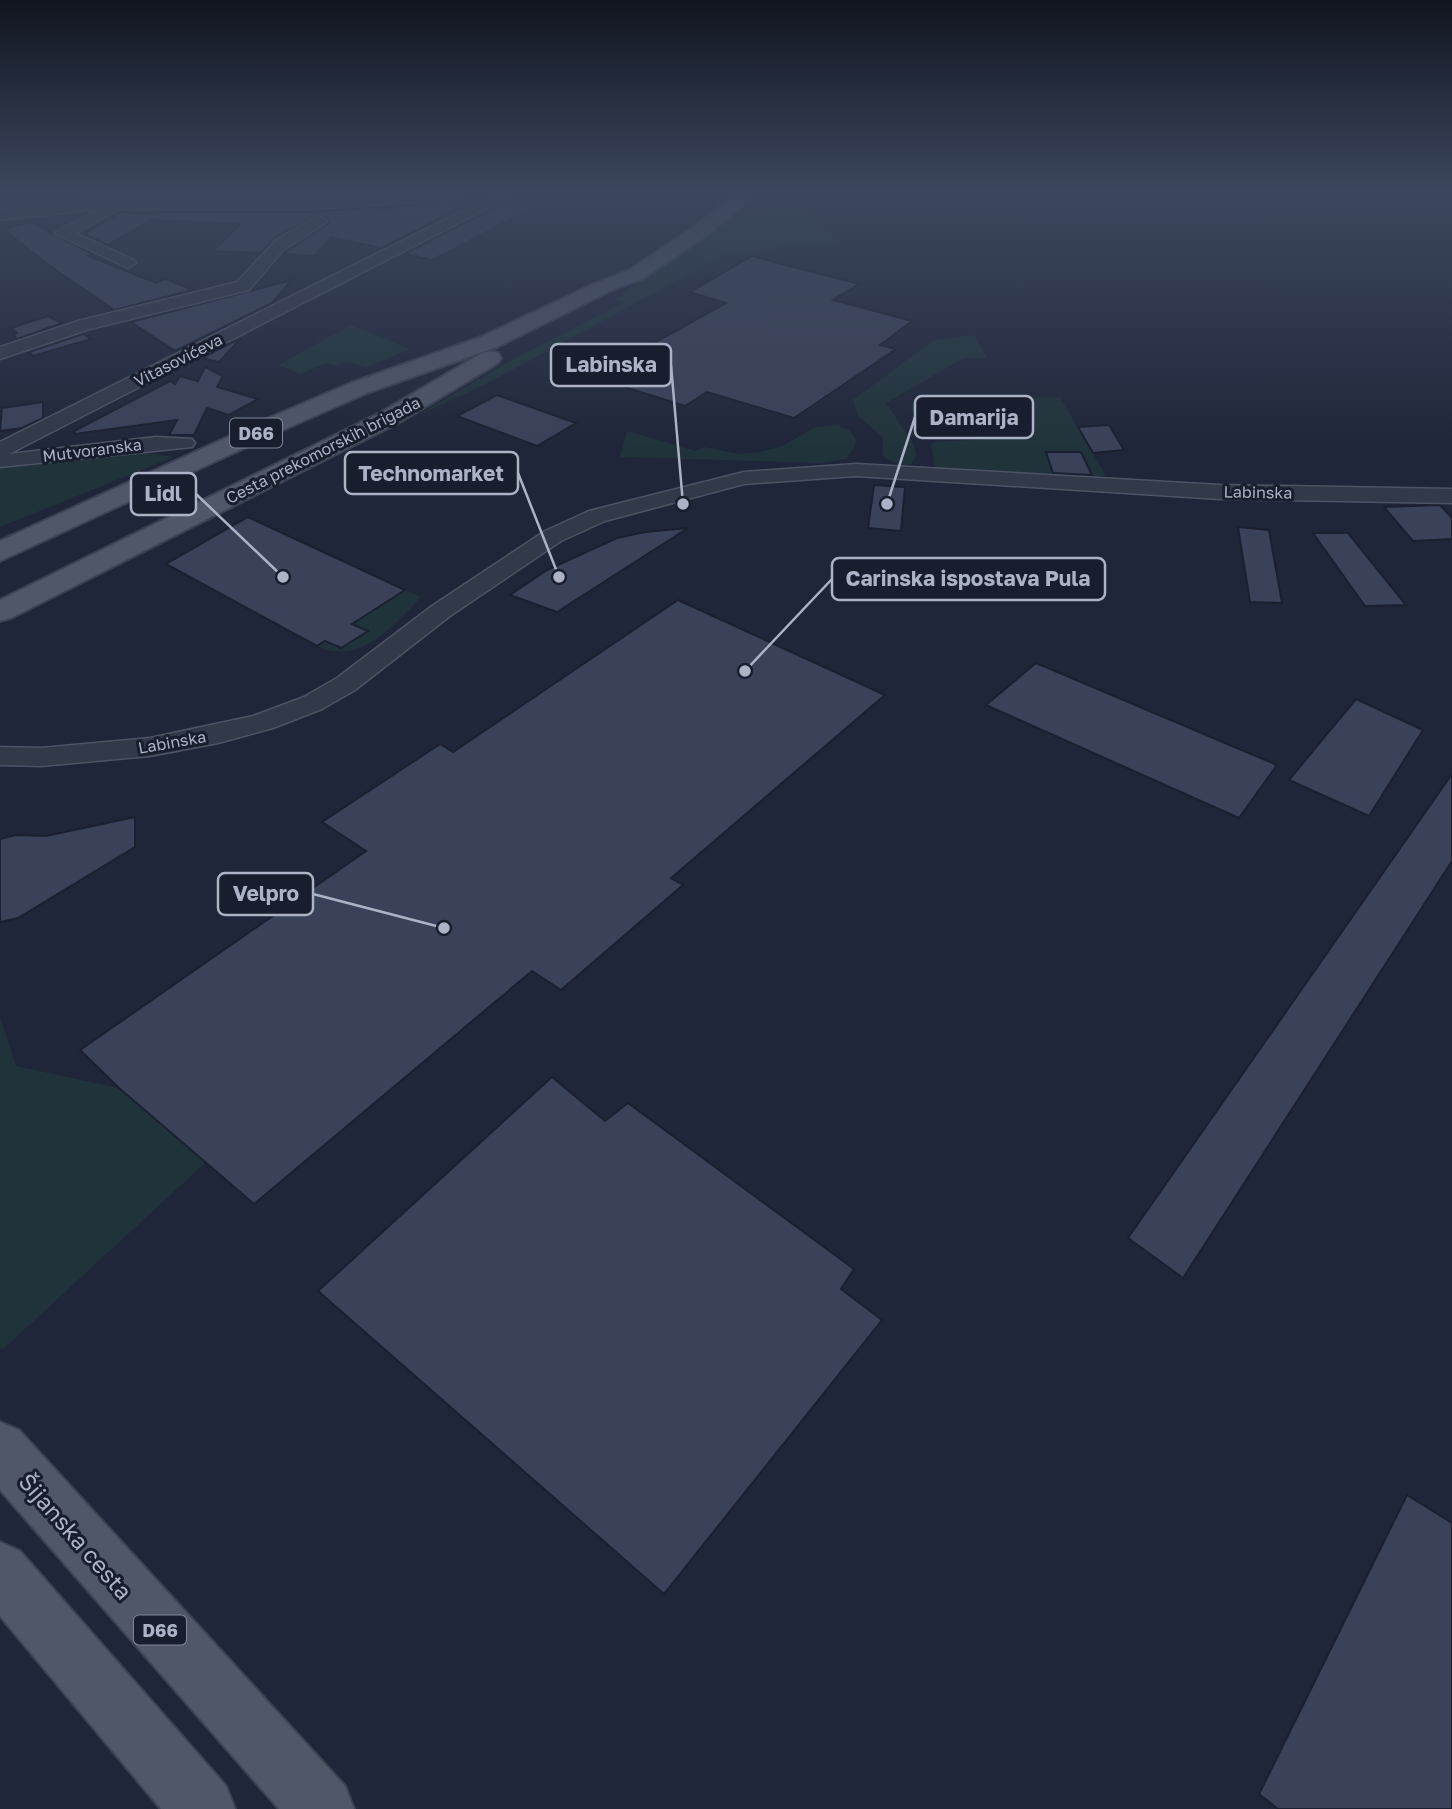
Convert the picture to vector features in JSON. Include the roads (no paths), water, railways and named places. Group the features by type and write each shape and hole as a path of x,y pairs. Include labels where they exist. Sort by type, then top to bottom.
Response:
{"main road":[{"name":"Cesta prekomorskih brigada","path":"29,539 285,420 359,388 489,342 623,279"},
{"name":"Cesta prekomorskih brigada","path":"0,612 389,418 499,353 620,289 631,279"},
{"path":"0,544 29,539"},
{"name":"D66","path":"0,552 29,539"},
{"name":"Šijanska cesta","path":"0,1449 322,1809"},
{"path":"0,1571 203,1809"}],"street":[{"path":"0,353 84,324 243,286 250,279"},
{"name":"Vitasovićeva","path":"0,450 338,279"},
{"name":"Mutvoranska","path":"0,461 156,443 185,443"},
{"name":"Labinska","path":"0,756 41,757 150,747 218,734 262,722 313,703 346,684 441,611 553,536 597,516 744,478 856,470 1220,492 1452,496"}],"place":[{"name":"Labinska","path":"683,504"},
{"name":"Damarija","path":"887,504"},
{"name":"Lidl","path":"283,577"},
{"name":"Technomarket","path":"559,577"},
{"name":"Carinska ispostava Pula","path":"745,671"},
{"name":"Velpro","path":"444,928"}]}
